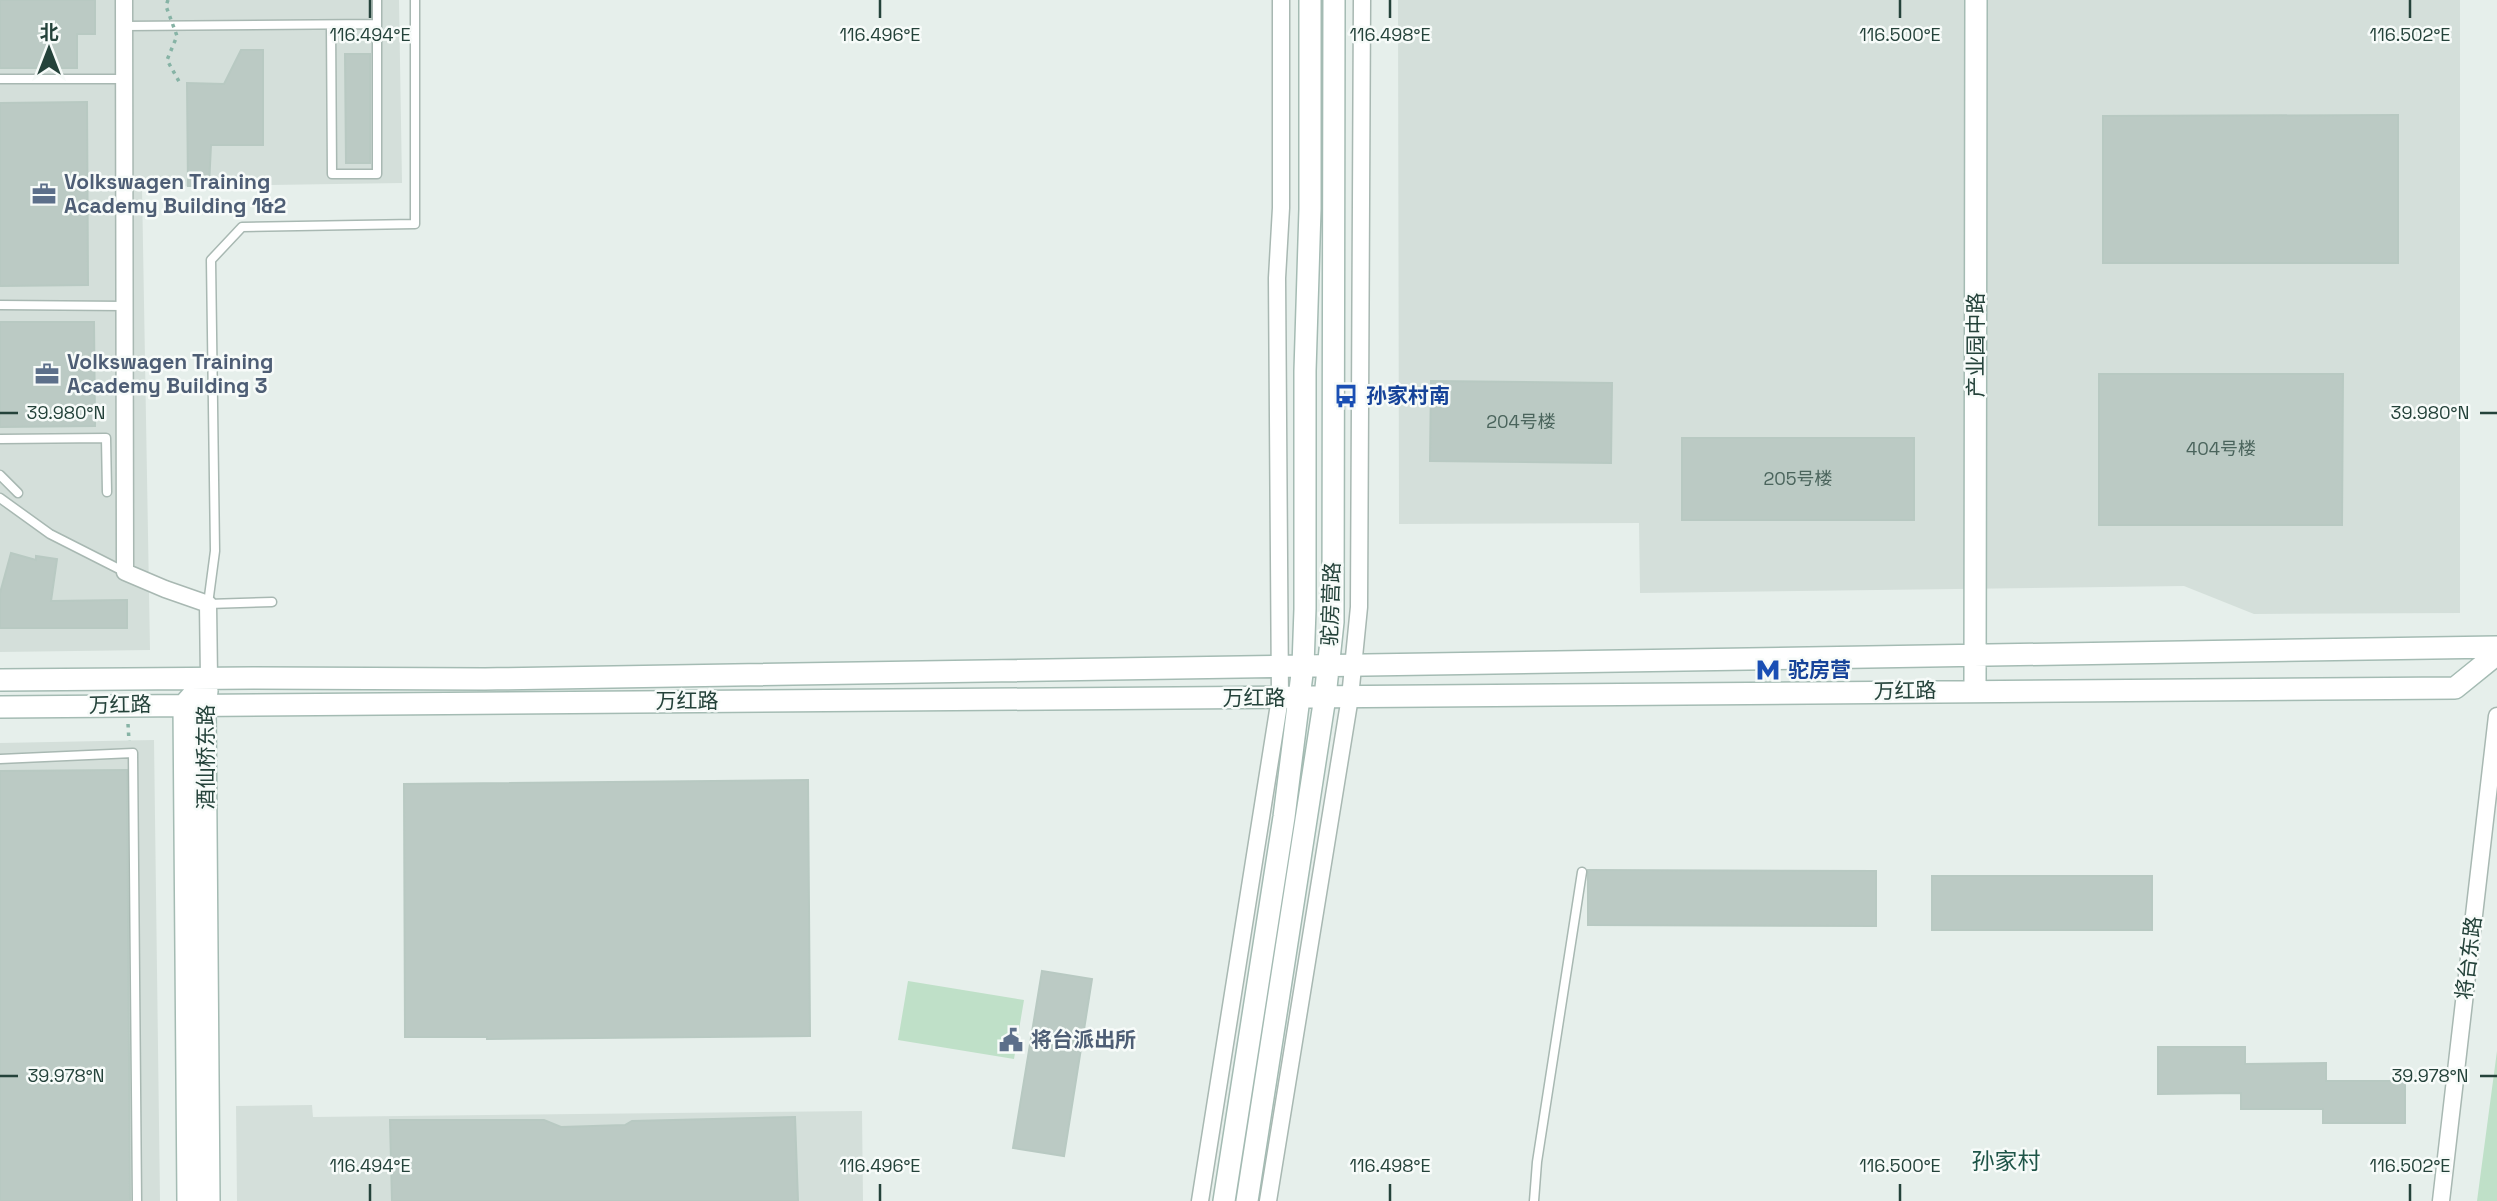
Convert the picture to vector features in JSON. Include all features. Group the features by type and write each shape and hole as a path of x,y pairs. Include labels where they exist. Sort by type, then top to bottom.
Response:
{"street":[{"path":"124,0 125,572 208,604 209,678"},
{"path":"1200,1201 1290,698 1280,667 1277,278 1281,208 1282,0"},
{"name":"驼房营路","path":"1224,1201 1284,817 1290,698 1303,666 1310,209 1310,0"},
{"name":"驼房营路","path":"1247,1201 1325,697 1333,622 1334,0"},
{"path":"1268,1201 1350,697 1359,607 1362,0"},
{"name":"产业园中路","path":"1975,690 1976,0"},
{"name":"万红路","path":"0,680 485,679 2497,647"},
{"name":"万红路","path":"0,707 2455,688 2497,654"},
{"name":"酒仙桥东路","path":"188,1201 195,705 209,678"},
{"name":"酒仙桥东路","path":"195,705 209,1201"},
{"name":"将台东路","path":"2441,1201 2497,716"}],"lane":[{"path":"331,24 332,174 377,174 377,0"},
{"path":"272,602 208,604 215,551 212,260 242,227 415,224 415,0"},
{"path":"124,26 377,24"},
{"path":"0,79 125,79"},
{"path":"0,305 125,306"},
{"path":"0,439 106,438 107,492"},
{"path":"0,475 19,493"},
{"path":"0,498 50,534 125,572"},
{"path":"0,759 133,753 137,1201"},
{"path":"1534,1201 1537,1162 1582,872"}],"path":[{"path":"168,0 166,6 177,36 167,60 181,85"},
{"path":"130,705 127,736 133,753"}],"shaded area":[{"path":"0,0 399,0 402,183 142,187 150,650 0,652"},
{"path":"1398,0 2460,0 2460,613 2254,614 2184,586 1640,593 1639,523 1399,524"},
{"path":"154,740 160,1201 0,1201 0,743"},
{"path":"312,1105 313,1117 862,1111 863,1201 237,1201 236,1106"}],"green space":[{"path":"908,981 1024,1000 1014,1059 898,1040"},
{"path":"2497,1051 2497,1201 2477,1201"}],"building":[{"path":"0,0 95,0 95,34 77,34 77,68 0,68"},
{"path":"241,50 263,50 263,145 211,145 209,186 188,186 187,83 224,84"},
{"path":"345,54 370,54 370,163 346,163"},
{"name":"Volkswagen Training Academy Building 1&2","path":"87,102 88,285 0,286 0,103"},
{"path":"2398,115 2398,263 2103,263 2103,116"},
{"name":"Volkswagen Training Academy Building 3","path":"0,322 94,322 95,426 0,427"},
{"path":"2099,374 2343,374 2342,525 2099,525"},
{"path":"1431,381 1612,383 1611,463 1430,461"},
{"path":"1682,438 1914,438 1914,520 1682,520"},
{"path":"11,553 36,560 36,556 57,559 51,601 127,600 127,628 0,628 0,593"},
{"path":"127,770 130,1201 0,1201 0,771"},
{"path":"808,780 810,1036 487,1039 405,1037 404,784"},
{"path":"1588,870 1876,871 1876,926 1588,925"},
{"path":"1932,876 2152,876 2152,930 1932,930"},
{"path":"1042,971 1092,979 1064,1156 1013,1148"},
{"path":"2158,1047 2245,1047 2245,1064 2326,1063 2326,1081 2405,1081 2405,1123 2323,1123 2323,1109 2241,1109 2241,1093 2158,1094"},
{"path":"795,1117 798,1201 392,1201 390,1120 544,1120 561,1127 625,1125 632,1121"}],"place":[{"name":"Volkswagen Training Academy Building 1&2","path":"44,194"},
{"name":"Volkswagen Training Academy Building 3","path":"47,374"},
{"name":"孙家村南","path":"1346,396"},
{"name":"驼房营","path":"1768,670"},
{"name":"将台派出所","path":"1011,1040"}],"district":[{"name":"孙家村","path":"2006,1161"}]}
